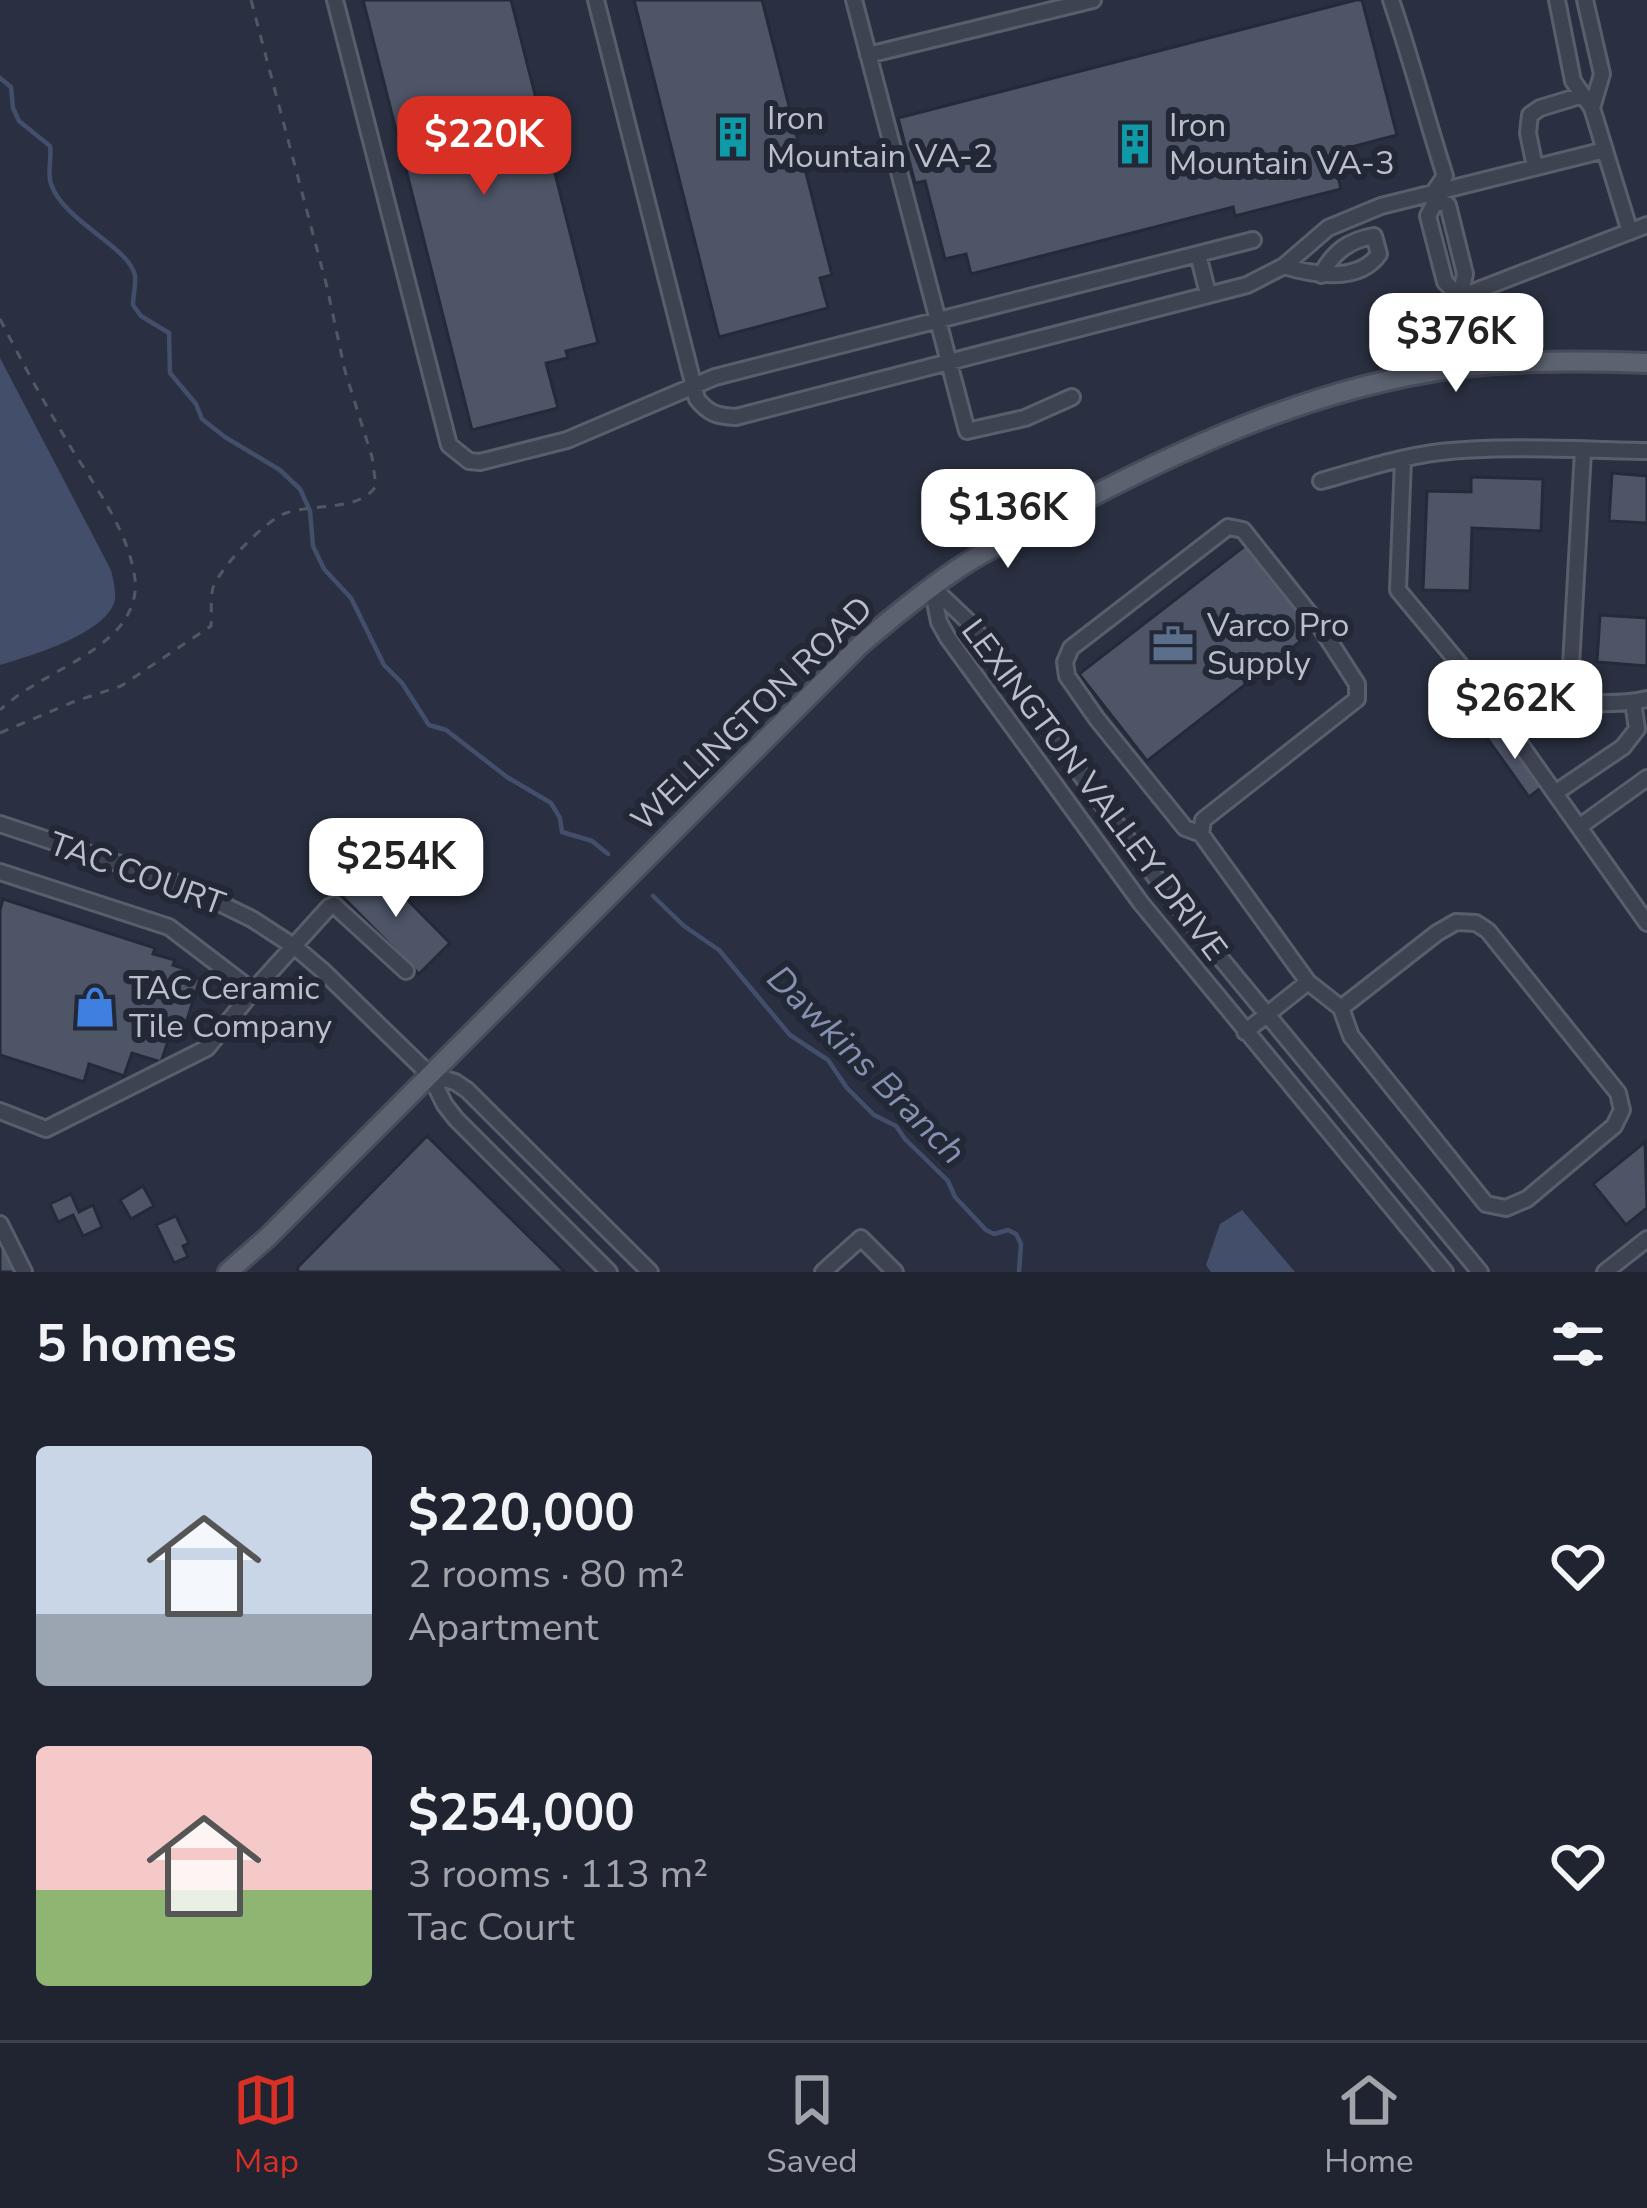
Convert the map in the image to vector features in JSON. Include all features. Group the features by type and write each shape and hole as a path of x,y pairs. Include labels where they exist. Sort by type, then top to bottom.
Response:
{"main road":[{"name":"WELLINGTON ROAD","path":"228,1272 860,645 968,562 1169,457 1237,427 1330,396 1454,368 1573,361 1647,363"}],"street":[{"path":"335,0 449,445 469,461 567,440 693,384 1252,240"},
{"path":"596,0 697,399 715,416 736,417 1247,285 1284,266 1328,228 1352,216 1439,199 1534,167 1605,150"},
{"path":"854,0 968,431 1025,418 1072,397"},
{"path":"868,55 1093,0"},
{"path":"1391,0 1445,176 1428,216 1444,282 1460,298 1468,323 1503,363"},
{"path":"1557,0 1574,81 1605,150 1630,232"},
{"path":"1585,0 1602,74 1587,102"},
{"path":"1534,167 1530,115 1540,108 1587,102"},
{"path":"1439,199 1466,274 1460,298"},
{"path":"1460,298 1647,225"},
{"path":"1198,254 1208,294"},
{"path":"1284,266 1321,274"},
{"path":"1454,368 1468,323"},
{"path":"1569,701 1583,451"},
{"path":"1321,481 1440,452 1647,451"},
{"path":"1403,459 1398,590 1486,696 1647,923"},
{"path":"1201,834 1203,820 1357,699 1358,684 1322,628 1243,530 1228,527 1071,648 1065,662 1067,676 1185,828 1201,834 1308,982 1341,1008 1351,1036 1486,1204 1506,1208 1527,1199 1614,1126 1622,1110 1618,1093 1488,931 1476,923 1456,922 1437,933 1341,1008"},
{"name":"LEXINGTON VALLEY DRIVE","path":"932,587 971,624 1130,845 1480,1272"},
{"name":"LEXINGTON VALLEY DRIVE","path":"932,587 940,622 1102,852 1445,1272"},
{"path":"1486,696 1640,700 1637,729 1623,747 1555,793"},
{"path":"1579,827 1647,778"},
{"name":"TAC COURT","path":"0,824 180,884 252,919 295,947 430,1075"},
{"path":"0,872 169,927 253,991"},
{"path":"0,1111 46,1129 207,1048 334,905 406,971"},
{"path":"1245,1032 1308,982"},
{"path":"430,1075 456,1119 609,1272"},
{"path":"430,1075 467,1090 650,1272"},
{"path":"0,1224 24,1272"},
{"path":"824,1272 861,1238 895,1272"},
{"path":"1605,1272 1647,1239"}],"path":[{"path":"0,733 121,686 212,626 212,595 222,573 268,523 302,509 364,499 373,491 376,480 251,0"},
{"path":"0,319 114,522 136,583 133,604 118,628 18,693 0,710"}],"water":[{"path":"0,358 111,570 115,599 110,611 84,632 0,665"},
{"path":"1242,1210 1295,1272 1211,1272 1206,1265 1220,1224"}],"building":[{"path":"363,0 511,0 598,343 566,351 568,358 546,363 558,408 472,430"},
{"name":"Iron Mountain VA-2","path":"634,0 762,0 832,275 820,278 828,308 719,337"},
{"name":"Iron Mountain VA-3","path":"1362,0 1397,135 1332,152 1341,189 1235,216 1233,207 971,274 966,254 945,259 925,181 915,183 898,118"},
{"path":"1612,473 1647,476 1647,523 1609,521"},
{"path":"1471,477 1543,479 1541,531 1472,528 1470,591 1423,590 1427,491 1471,492"},
{"path":"1246,545 1315,630 1147,761 1079,674"},
{"path":"1600,615 1647,618 1647,666 1597,662"},
{"path":"1502,728 1542,787 1529,797 1487,738"},
{"path":"373,865 450,943 419,974 342,896"},
{"name":"TAC Ceramic Tile Company","path":"3,899 155,948 153,954 175,960 173,965 188,970 186,975 200,979 181,1039 170,1035 161,1062 132,1053 124,1076 89,1064 84,1082 0,1055"},
{"path":"427,1136 565,1272 299,1272 297,1268"},
{"path":"1645,1142 1647,1208 1626,1225 1593,1184"},
{"path":"143,1186 154,1206 131,1219 120,1200"},
{"path":"71,1194 79,1212 93,1205 102,1227 83,1236 73,1215 58,1222 50,1204"},
{"path":"176,1216 189,1243 183,1246 188,1257 174,1263 156,1225"},
{"path":"0,1234 17,1272 0,1272"}],"waterway":[{"name":"Dawkins Branch","path":"0,78 11,87 19,121 50,146 50,179 58,198 130,265 135,276 133,305 141,316 169,333 170,373 196,404 202,419 280,470 300,489 310,511 313,546 324,569 351,598 384,665 402,683 429,725 446,730 507,777 551,803 562,832 592,841 608,854"},
{"name":"Dawkins Branch","path":"653,896 719,950 790,1035 828,1060 874,1115 896,1126 986,1230 1016,1234 1021,1244 1019,1272"}],"place":[{"name":"Iron Mountain VA-2","path":"733,137"},
{"name":"Iron Mountain VA-3","path":"1135,144"},
{"name":"Varco Pro Supply","path":"1173,644"},
{"name":"TAC Ceramic Tile Company","path":"95,1007"}]}
